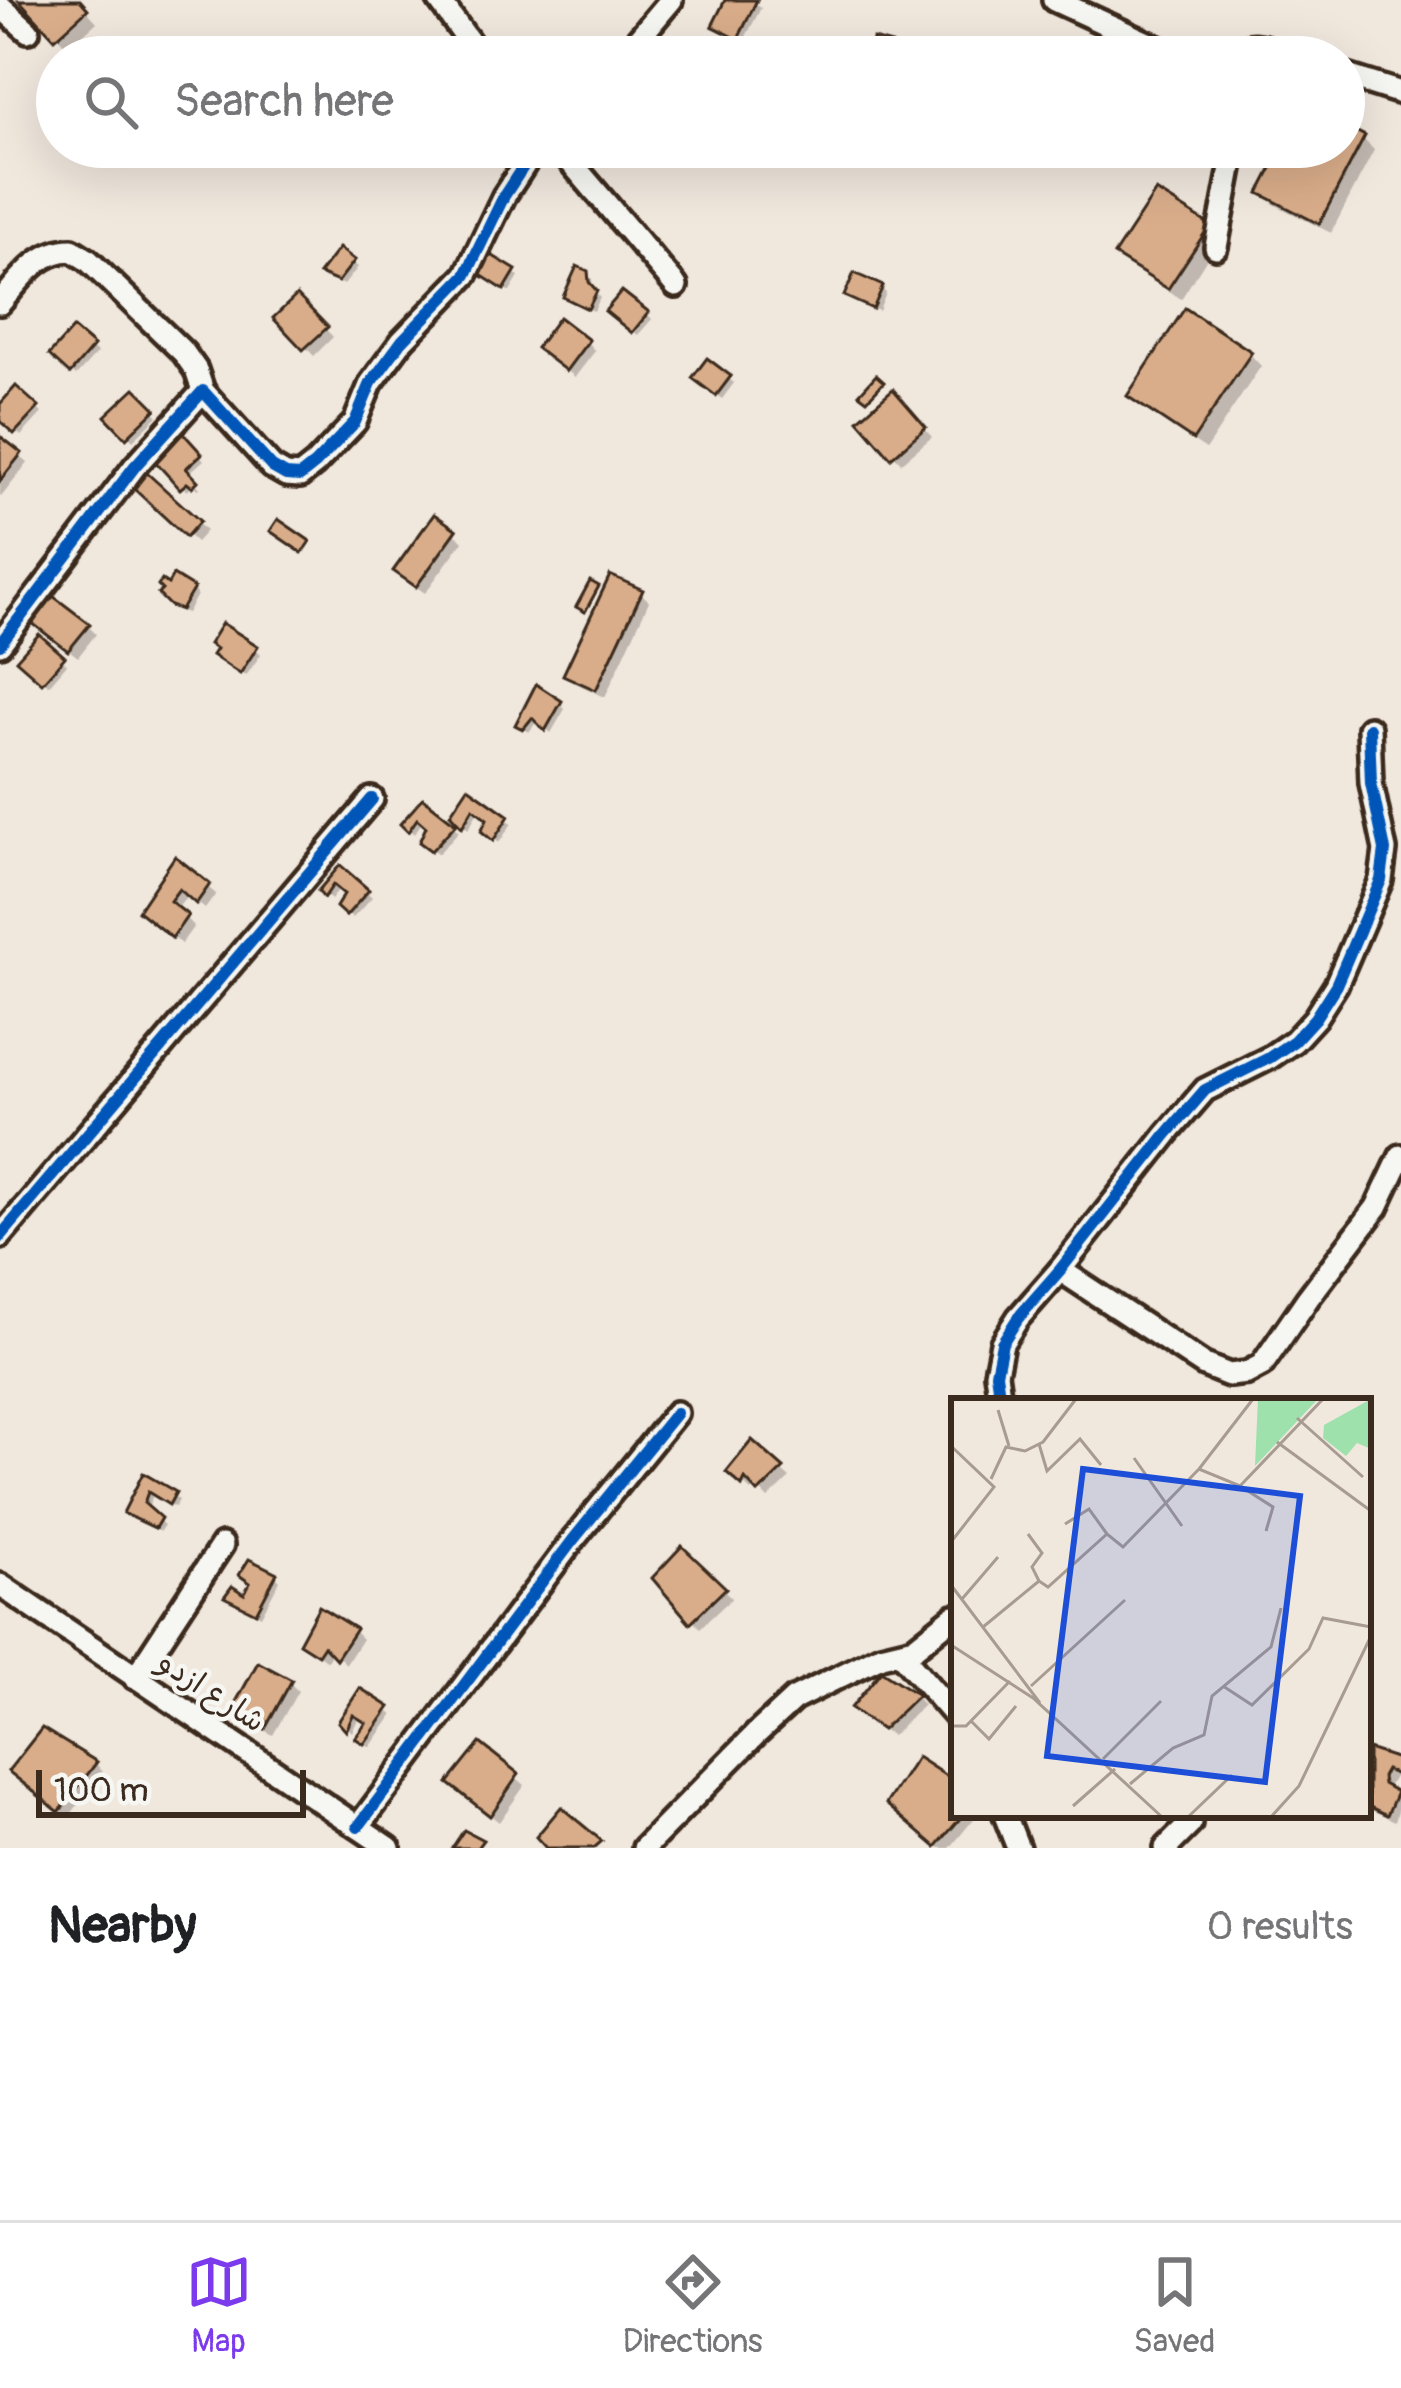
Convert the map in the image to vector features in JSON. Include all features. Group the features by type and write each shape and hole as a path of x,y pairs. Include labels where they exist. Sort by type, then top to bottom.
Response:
{"street":[{"path":"439,0 465,36"},
{"path":"641,36 671,0"},
{"path":"1054,0 1132,36"},
{"path":"0,6 28,31"},
{"path":"1365,82 1401,93"},
{"path":"0,303 31,267 51,253 72,250 184,353 202,391 272,467 300,476 355,422 371,383 402,341 466,275 522,168"},
{"path":"576,168 676,286"},
{"path":"1216,247 1231,168"},
{"path":"0,644 135,466 202,391"},
{"path":"1000,1398 996,1372 1001,1343 1018,1318 1205,1090 1294,1041 1336,985 1372,903 1383,865 1371,783 1369,728"},
{"path":"0,1237 372,800"},
{"path":"1060,1270 1204,1365 1229,1375 1247,1373 1262,1365 1376,1207 1401,1156"},
{"path":"358,1827 573,1540 676,1413"},
{"path":"136,1678 222,1544"},
{"name":"شارع ازدو","path":"0,1585 389,1848"},
{"path":"644,1848 794,1699 881,1656 901,1653 928,1639 951,1619"},
{"path":"901,1653 951,1711"},
{"path":"1006,1818 1018,1848"},
{"path":"1166,1848 1190,1824"}],"building":[{"path":"19,0 80,0 88,9 58,36 52,36"},
{"path":"725,0 757,0 739,36 712,26"},
{"path":"1272,168 1348,168 1319,224 1259,193"},
{"path":"1156,191 1210,225 1168,289 1114,255"},
{"path":"339,248 355,260 338,282 319,274"},
{"path":"488,253 516,270 504,290 476,272"},
{"path":"577,266 588,271 589,282 597,291 588,309 563,297"},
{"path":"854,273 883,286 873,309 844,296"},
{"path":"622,291 649,312 632,333 605,311"},
{"path":"297,295 328,327 303,350 273,318"},
{"path":"1185,308 1252,352 1193,440 1127,396"},
{"path":"559,317 589,340 566,371 536,348"},
{"path":"73,328 94,346 70,374 49,355"},
{"path":"707,358 731,376 716,396 692,378"},
{"path":"876,375 884,382 867,400 859,394"},
{"path":"16,386 39,407 14,434 0,421 0,404"},
{"path":"135,388 156,409 126,438 105,416"},
{"path":"893,389 926,427 891,458 858,420"},
{"path":"183,433 202,454 186,468 198,481 180,489 153,459"},
{"path":"0,436 22,453 0,481"},
{"path":"147,473 200,521 186,537 133,488"},
{"path":"434,514 457,530 416,587 393,571"},
{"path":"278,519 310,541 302,553 270,531"},
{"path":"173,575 194,588 181,610 158,594 162,580 168,584"},
{"path":"610,575 643,590 596,690 563,675"},
{"path":"590,581 599,586 585,612 576,607"},
{"path":"53,596 90,624 68,651 32,623"},
{"path":"222,623 258,646 240,674 212,655 216,649 209,644"},
{"path":"39,634 65,657 42,683 16,660"},
{"path":"536,684 562,701 545,731 532,718 523,729 515,725"},
{"path":"468,787 509,816 493,841 481,831 487,819 473,808 462,827 450,814"},
{"path":"423,798 456,824 431,851 419,842 426,827 417,819 408,832 400,824"},
{"path":"175,856 210,884 196,904 179,889 170,901 188,915 172,938 138,911"},
{"path":"340,865 369,890 346,916 336,907 344,894 333,885 324,898 318,891"},
{"path":"752,1440 784,1468 758,1493 745,1479 742,1486 726,1472"},
{"path":"143,1473 176,1492 169,1505 148,1492 144,1503 161,1518 155,1528 123,1513"},
{"path":"682,1546 726,1588 690,1623 652,1578"},
{"path":"249,1559 277,1573 256,1613 224,1597 232,1586 244,1594 250,1583 239,1575"},
{"path":"319,1606 356,1629 336,1659 324,1646 318,1655 299,1643"},
{"path":"258,1662 292,1680 265,1729 231,1711"},
{"path":"881,1671 918,1695 882,1730 851,1708"},
{"path":"360,1688 390,1707 364,1744 355,1738 366,1723 353,1715 346,1731 338,1722"},
{"path":"42,1728 97,1762 59,1812 8,1771"},
{"path":"480,1743 519,1774 490,1816 448,1783"},
{"path":"1371,1750 1401,1760 1401,1773 1386,1770 1382,1777 1383,1784 1397,1792 1387,1815 1371,1807"},
{"path":"917,1757 951,1779 951,1818 960,1818 936,1847 886,1804"},
{"path":"561,1807 602,1841 594,1848 546,1848 536,1837"},
{"path":"464,1830 483,1840 477,1848 452,1848"}],"cycle path":[{"path":"0,644 135,466 203,391 272,467 300,476 315,464 355,422 371,383 402,341 466,275 522,168"},
{"path":"1000,1398 996,1373 1002,1343 1167,1134 1205,1090 1294,1041 1336,985 1381,880 1385,850 1371,783 1369,728"},
{"path":"0,1237 372,799"},
{"path":"358,1827 573,1540 676,1413"}]}
